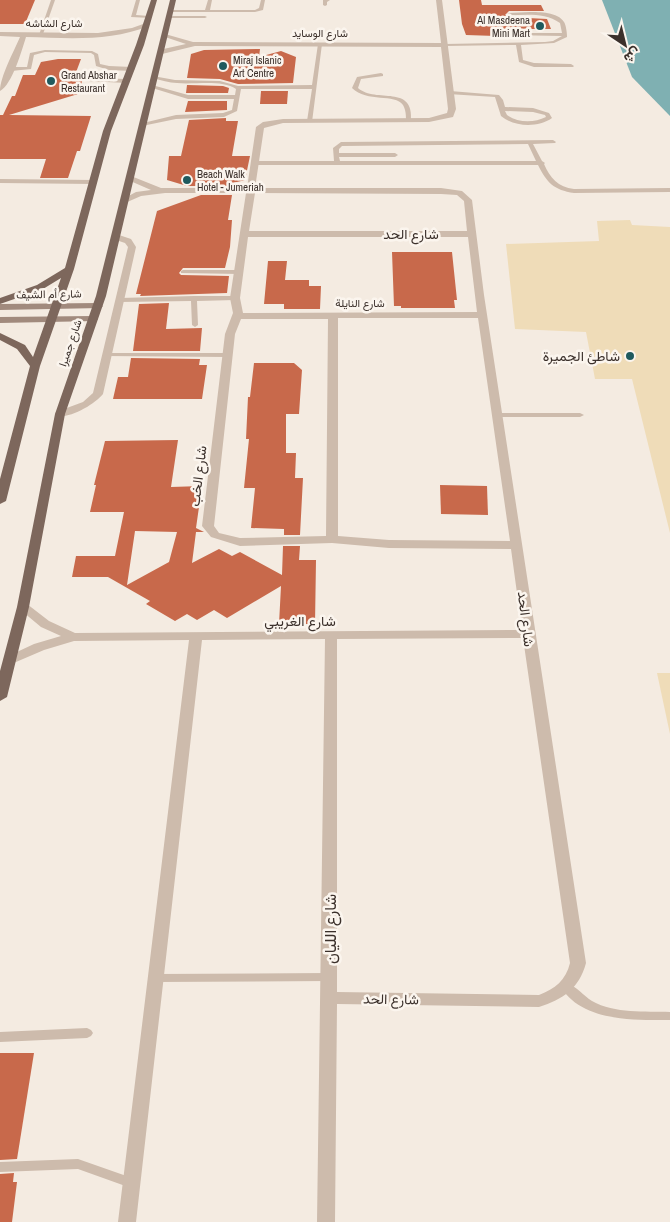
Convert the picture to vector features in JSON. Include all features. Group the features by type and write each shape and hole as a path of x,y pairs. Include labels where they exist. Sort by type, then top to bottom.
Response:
{"main road":[{"name":"شارع جميرا","path":"0,501 35,366 69,269 108,131 132,69 154,0"},
{"name":"شارع جميرا","path":"0,697 23,607 60,414 98,306 142,124 162,52 173,0"},
{"path":"0,301 40,287 69,269"},
{"name":"شارع أم الشيف","path":"0,307 98,306"},
{"name":"شارع أم الشيف","path":"0,320 93,319"},
{"path":"0,336 22,347 35,366"}],"street":[{"path":"239,316 239,308 235,298 260,128 266,124 282,121 438,120 450,115 452,112 439,0"},
{"name":"شارع الشاشه","path":"0,34 109,34 129,32 146,25"},
{"path":"0,89 11,69 24,34"},
{"name":"شارع الشاشه","path":"109,34 126,38 140,45"},
{"name":"شارع الوسايد","path":"165,36 195,44"},
{"name":"شارع الوسايد","path":"162,52 195,44 445,44"},
{"path":"130,178 148,187 165,190 453,192 468,200 472,234"},
{"path":"125,200 140,194 165,190"},
{"name":"شارع الحد","path":"245,234 472,234 528,634 578,963 572,980 567,987 559,994 539,1001 329,998"},
{"path":"60,414 80,408 96,397 132,247 128,241 116,237"},
{"name":"شارع النايلة","path":"239,316 482,315"},
{"name":"شارع الخب","path":"239,316 230,331 208,526 215,535 231,541 332,540 389,544 516,545"},
{"path":"332,540 333,316"},
{"name":"شارع الغريبي","path":"23,607 45,624 73,637"},
{"name":"شارع الغريبي","path":"9,661 39,647 73,637 528,634"},
{"path":"127,1222 196,636"},
{"name":"شارع الليان","path":"326,1222 331,636"}],"lane":[{"path":"41,34 52,0"},
{"path":"138,0 133,16 149,17"},
{"path":"205,16 210,0"},
{"path":"170,14 205,16 258,11 261,9 263,0"},
{"path":"445,44 554,42 566,37 562,22 556,17 542,14 509,14"},
{"path":"503,34 565,34"},
{"path":"518,43 520,58 526,63 571,66"},
{"path":"310,121 320,44"},
{"path":"11,69 29,68 32,54 45,51 92,52 96,54 98,65 109,68 132,69"},
{"path":"380,75 359,78 355,88 361,94 391,97 404,102 407,106 409,120"},
{"path":"155,77 172,82 225,83 238,87 314,87"},
{"path":"84,87 88,78 127,81"},
{"path":"152,87 188,97 237,97"},
{"path":"142,124 176,117 230,114 234,111 238,87"},
{"path":"450,94 497,96 504,116 512,121 542,122 549,118 547,114 539,110 503,109"},
{"path":"337,163 338,146 350,143 553,142"},
{"path":"530,143 552,184 567,191 670,190"},
{"path":"336,155 395,155"},
{"path":"255,162 542,163"},
{"path":"0,181 93,182"},
{"path":"182,272 239,272"},
{"path":"194,298 194,325"},
{"path":"120,300 235,298"},
{"path":"107,355 227,355"},
{"path":"497,415 580,415"},
{"path":"156,978 329,977"},
{"path":"567,987 584,1004 609,1013 670,1016"},
{"path":"0,1037 87,1033"},
{"path":"0,1166 78,1164 132,1183"}],"sand":[{"name":"شاطئ الجميرة","path":"630,220 632,225 670,227 670,533 632,379 595,379 586,332 515,329 506,244 599,241 597,221"},
{"path":"657,673 670,673 670,734"}],"water":[{"path":"602,0 670,0 670,116 632,77"}],"building":[{"path":"0,0 35,0 25,24 0,24"},
{"path":"459,0 481,0 482,5 541,5 544,11 509,11 505,15 509,17 547,19 551,29 494,29 496,36 466,35 462,24"},
{"name":"Miraj Islanic Art Centre","path":"260,49 259,57 281,51 296,57 293,83 238,84 220,79 187,78 191,54 204,50"},
{"path":"58,59 81,59 75,75 84,75 78,94 9,115 91,116 80,151 77,151 68,178 40,178 46,159 0,159 0,115 3,115 12,96 15,96 23,75 35,75 41,62"},
{"path":"187,85 223,86 229,88 228,93 186,93"},
{"path":"261,91 288,91 287,104 260,104"},
{"path":"188,101 227,101 227,110 185,112"},
{"path":"226,118 226,121 238,121 232,156 250,156 245,180 233,183 233,186 187,186 167,180 169,156 181,156 189,120"},
{"path":"201,195 232,195 228,220 232,220 230,247 225,268 183,268 179,273 181,275 229,276 227,293 140,296 141,294 136,294 157,211"},
{"path":"392,252 452,252 457,300 454,300 455,308 401,308 401,306 394,306"},
{"path":"268,261 287,261 285,280 309,280 309,286 321,286 320,309 284,309 284,304 264,304"},
{"path":"169,303 166,329 202,328 200,351 133,351 139,304"},
{"path":"131,358 200,359 199,365 207,365 202,399 113,399 118,377 128,377"},
{"path":"254,363 294,363 302,370 299,414 286,414 286,453 296,453 295,478 303,478 300,535 284,535 284,529 251,528 255,488 244,488 249,439 246,439 248,397 250,397"},
{"path":"178,440 171,487 202,486 196,528 204,532 196,532 192,563 219,549 232,556 240,552 282,575 283,546 300,546 299,560 316,560 315,624 279,624 281,586 227,618 214,610 197,620 187,614 175,621 146,604 150,601 108,577 72,577 76,556 115,556 124,512 90,512 96,485 94,485 105,441","holes":["135,531 177,532 169,562 127,585"]},
{"path":"440,485 487,486 488,515 441,514"},
{"path":"0,1053 34,1053 17,1159 0,1160"},
{"path":"14,1173 13,1182 17,1182 12,1222 0,1222 0,1174"}],"place":[{"name":"Al Masdeena Mini Mart","path":"540,26"},
{"name":"Miraj Islanic Art Centre","path":"223,66"},
{"name":"Grand Abshar Restaurant","path":"51,81"},
{"name":"Beach Walk Hotel - Jumeriah","path":"187,180"},
{"name":"شاطئ الجميرة","path":"630,356"}]}
